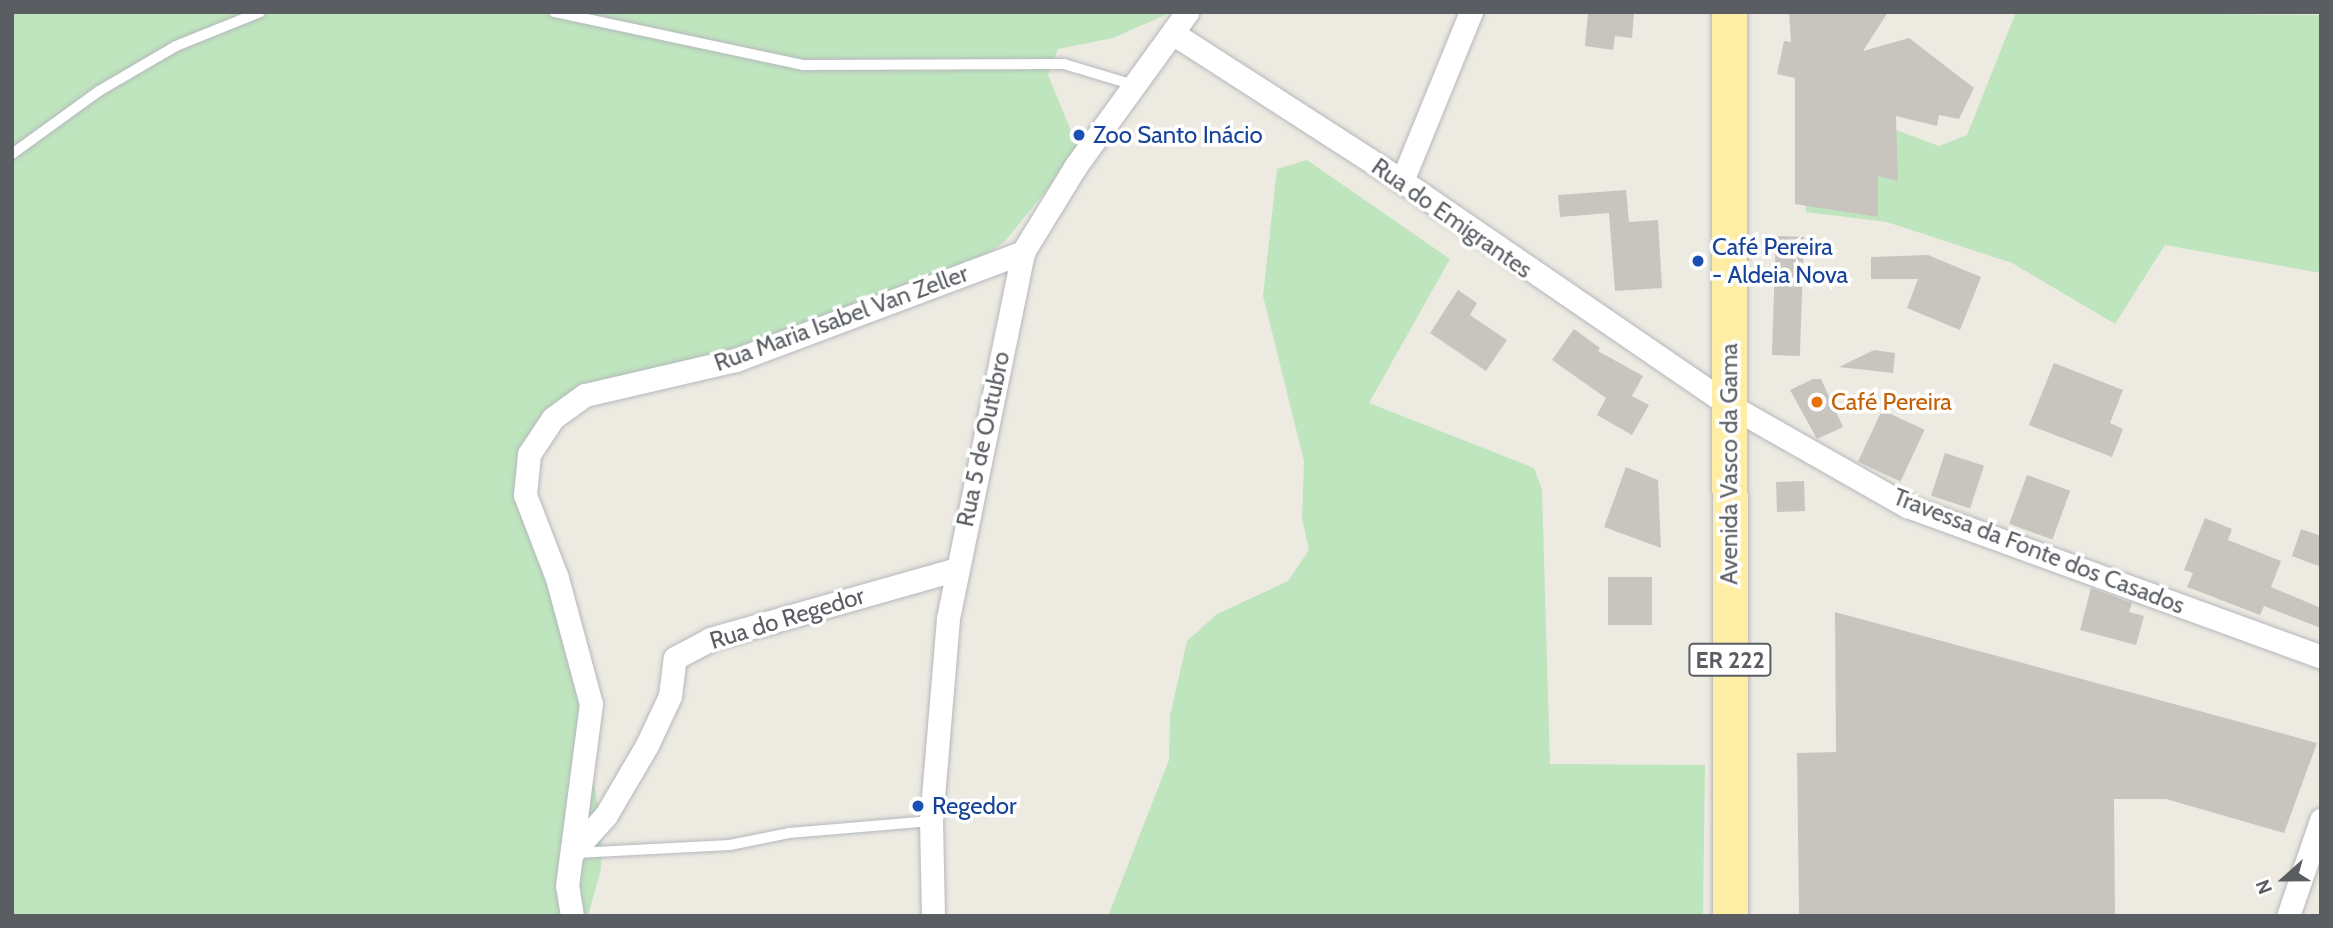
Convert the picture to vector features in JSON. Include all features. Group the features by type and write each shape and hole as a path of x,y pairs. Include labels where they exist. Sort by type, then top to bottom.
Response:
{"main road":[{"name":"Avenida Vasco da Gama","path":"1729,12 1730,916"}],"street":[{"name":"Rua 5 de Outubro","path":"933,916 931,821 948,618 1023,252 1134,85 1174,34 1187,12"},
{"path":"1402,181 1471,12"},
{"name":"Rua do Emigrantes","path":"1174,34 1402,181 1729,405"},
{"name":"Rua Maria Isabel Van Zeller","path":"572,916 567,886 590,704 556,578 525,495 529,454 553,418 585,395 736,360 1023,252"},
{"name":"Travessa da Fonte dos Casados","path":"1729,405 1907,506 2321,657"},
{"name":"Rua do Regedor","path":"572,853 606,815 647,745 670,696 675,658 710,639 957,569"},
{"path":"2288,916 2321,820"}],"lane":[{"path":"12,154 99,91 176,46 260,12"},
{"path":"554,12 803,65 1064,64 1134,85"},
{"path":"572,853 730,845 789,833 931,821"}],"green space":[{"path":"12,12 1172,12 1113,38 1058,49 1048,75 1079,150 1006,240 939,292 594,404 552,429 528,483 575,684 602,826 601,869 588,916 12,916"},
{"path":"2016,12 2321,15 2321,273 2165,245 2115,324 2012,263 1887,222 1806,212 1802,95 1939,146 1967,135"},
{"path":"1307,160 1450,259 1369,403 1534,468 1542,490 1550,764 1705,765 1703,916 1108,916 1169,760 1170,716 1187,641 1217,614 1288,581 1309,550 1302,518 1304,461 1263,296 1277,169"}],"building":[{"path":"1588,12 1634,12 1632,38 1615,36 1613,50 1585,46"},
{"path":"1789,12 1888,12 1863,51 1909,38 1974,88 1959,119 1939,115 1937,126 1896,116 1898,181 1878,176 1878,217 1795,204 1795,78 1777,74 1784,41 1791,42"},
{"path":"1626,190 1629,222 1658,220 1662,288 1615,291 1609,213 1560,217 1558,195"},
{"path":"1776,236 1804,237 1800,356 1772,355"},
{"path":"1928,255 1981,277 1960,330 1907,308 1918,279 1871,279 1871,257"},
{"path":"1458,290 1477,303 1470,315 1507,340 1486,371 1430,333"},
{"path":"1574,329 1600,348 1598,351 1643,376 1632,396 1649,405 1632,435 1597,415 1606,398 1552,360"},
{"path":"1874,350 1895,353 1893,373 1839,367"},
{"path":"2054,363 2123,390 2110,423 2123,429 2112,457 2029,425"},
{"path":"1813,379 1821,379 1843,427 1817,439 1790,390"},
{"path":"1882,410 1925,430 1901,482 1858,462"},
{"path":"1945,453 1984,466 1970,508 1931,496"},
{"path":"1626,467 1658,480 1661,548 1604,527"},
{"path":"2027,475 2070,491 2052,540 2009,524"},
{"path":"1804,481 1805,511 1777,512 1776,482"},
{"path":"2205,518 2232,529 2228,540 2281,561 2271,587 2321,608 2321,628 2264,606 2260,615 2187,587 2193,573 2184,570"},
{"path":"2301,529 2321,536 2321,567 2292,556"},
{"path":"1608,577 1652,577 1652,625 1608,625"},
{"path":"2091,588 2132,603 2129,612 2144,616 2136,645 2080,630"},
{"path":"1835,612 2317,743 2284,833 2166,799 2114,799 2115,916 1799,916 1797,753 1836,752"}],"place":[{"name":"Zoo Santo Inácio","path":"1079,135"},
{"name":"Café Pereira - Aldeia Nova","path":"1698,261"},
{"name":"Café Pereira","path":"1817,402"},
{"name":"Regedor","path":"918,806"}]}
